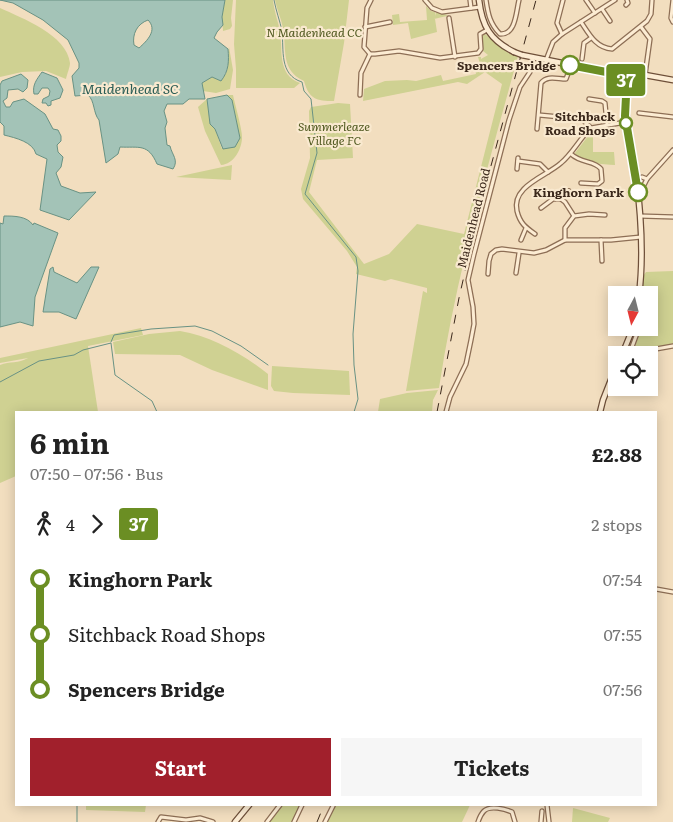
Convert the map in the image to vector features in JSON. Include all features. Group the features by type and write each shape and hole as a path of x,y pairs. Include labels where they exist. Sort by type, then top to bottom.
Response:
{"main road":[{"path":"478,0 487,30 503,47 514,52 546,61 627,76 645,76 673,80"},
{"path":"627,76 626,122 636,176 640,216 640,286"},
{"path":"600,411 608,387"},
{"path":"235,822 248,806"}],"street":[{"path":"370,54 364,47 367,8 371,0"},
{"path":"425,0 432,8 442,12 480,7"},
{"path":"470,0 471,8"},
{"path":"486,0 489,20 500,34 506,35 512,28 519,0"},
{"path":"562,34 557,23 563,0"},
{"path":"586,0 595,13"},
{"path":"546,61 553,42 614,0"},
{"path":"626,5 627,0"},
{"path":"581,22 591,38 601,46 612,49 647,21 651,14 652,0"},
{"path":"672,21 673,0"},
{"path":"602,9 610,21"},
{"path":"449,18 455,57"},
{"path":"365,27 388,22"},
{"path":"641,27 650,39 645,76"},
{"path":"370,54 399,51 440,58 478,53 481,49 480,34 487,30"},
{"path":"582,59 584,42 591,38"},
{"path":"360,95 361,73 370,54"},
{"name":"Maidenhead Road","path":"446,411 450,397 466,364 474,324 468,280 474,254 510,120 520,87 530,72 533,58"},
{"path":"537,129 541,83 553,77 566,81 569,71"},
{"path":"589,99 605,103 608,124"},
{"path":"639,113 673,117"},
{"path":"539,115 582,119 591,128"},
{"path":"535,234 520,222 516,206 518,195 557,167 571,154 591,128 626,122"},
{"path":"642,189 645,178 673,150"},
{"path":"571,154 579,161 595,164 600,167 602,172 604,182 586,186 581,183"},
{"path":"517,169 518,160 540,164 548,172"},
{"path":"544,208 553,199 561,198 569,191"},
{"path":"561,198 574,216"},
{"path":"565,240 565,228 574,216 603,214"},
{"path":"640,216 673,217"},
{"path":"521,240 526,228"},
{"path":"488,274 488,261 491,254 496,250 534,253 546,250 565,240 641,237"},
{"path":"601,240 602,260"},
{"path":"516,273 519,253"},
{"path":"658,349 673,346"},
{"path":"657,589 673,592"},
{"path":"266,822 279,806"},
{"path":"294,822 302,806"},
{"path":"547,806 549,822"},
{"path":"326,822 331,808"},
{"path":"478,822 482,812 489,809 506,809 512,812 515,822"},
{"path":"541,822 542,812"},
{"path":"158,822 161,817 186,820 200,818 213,822"}],"green space":[{"path":"225,0 233,0 232,26 230,29 223,31 222,17"},
{"path":"236,0 273,0 280,31 284,68 293,79 300,83 294,88 236,88 234,44"},
{"name":"N Maidenhead CC","path":"275,0 349,0 334,101 314,98 308,92 304,81 291,71 286,58 283,28"},
{"path":"426,6 435,12 435,16 436,12 447,15 434,19 437,32 411,39 408,23 393,25 392,15 399,14 400,22 427,20"},
{"path":"0,8 31,22 61,44 67,53 70,63 66,79 46,71 22,72 0,77"},
{"name":"Summerleaze Village FC","path":"485,34 510,54 518,56 484,180 454,304 439,388 406,391 423,291 427,293 427,288 391,279 385,281 356,274 357,267 347,251 303,199 301,189 310,158 309,111 311,107 338,103 350,104 353,158 317,160 309,192 364,264 389,254 417,224 464,234 502,84 485,72 467,84 458,82 363,101 364,89 385,81 416,81 441,75 443,81 476,74 475,68 481,67 478,57 481,57 481,59 488,55 483,51 482,36"},
{"path":"229,47 233,70 230,89 216,93 203,91 202,83 212,77 221,81 224,76 228,68"},
{"path":"227,95 233,95 242,139 236,156 230,162 221,165 205,131 198,107 207,99 210,123 215,129 222,149 232,100"},
{"path":"592,131 595,133 593,137 593,152 614,152 615,165 588,162 575,155"},
{"path":"232,165 231,180 176,177"},
{"path":"673,271 673,344 658,346 635,346 638,336 658,336 658,286 642,286 643,276 646,272"},
{"path":"141,328 143,335 88,346 98,411 15,411 15,476 0,483 0,365 28,358 0,363 0,358"},
{"path":"180,331 192,333 215,342 248,360 268,374 268,390 212,370 180,355 115,354 113,342 149,334"},
{"path":"272,366 349,371 350,395 274,391 271,386"},
{"path":"438,390 433,400 432,411 378,411 380,399 407,393"},
{"path":"86,806 146,806 145,812 86,810"},
{"path":"279,806 300,806 292,822 267,822"},
{"path":"335,806 470,806 462,822 327,822"},
{"path":"573,808 610,818 608,822 572,822"}],"water":[{"name":"Maidenhead SC","path":"0,0 225,0 222,17 223,25 214,38 228,49 228,66 224,77 221,81 212,77 202,83 205,99 189,99 183,104 167,104 164,111 167,122 165,128 167,145 170,146 175,160 173,169 157,164 150,153 138,147 120,147 118,154 106,163 99,120 92,100 88,95 75,96 72,76 79,68 79,63 68,40 43,20 13,3","holes":["148,20 152,31 148,39 139,48 134,45 135,33 138,27"]},
{"path":"42,72 57,78 63,90 60,98 51,101 51,105 48,106 46,103 42,103 43,99 49,96 50,91 48,88 42,88 38,94 34,94 34,85"},
{"path":"21,74 28,80 27,88 23,92 18,89 8,90 7,98 3,101 6,107 10,107 13,102 24,99 45,114 53,129 58,130 61,136 61,141 57,145 58,152 63,157 61,167 56,173 61,186 80,193 96,192 69,220 40,210 47,159 36,154 28,144 19,139 4,135 4,126 0,122 0,85 2,81"},
{"path":"227,95 232,100 240,138 235,147 223,149 215,129 210,124 207,99"},
{"path":"4,216 24,218 33,225 34,223 58,233 35,297 33,326 20,322 0,327 0,223 3,224"},
{"path":"53,267 54,272 77,283 91,267 99,267 76,319 59,312 43,312 50,269"}],"waterway":[{"path":"274,0 282,31 286,68 289,74 302,82 304,91 311,99 317,153 305,194 356,257 358,271 353,334 358,399 354,411"},
{"path":"111,342 114,335 151,329 195,326 212,331 241,346 268,365"},
{"path":"0,382 39,361 74,355 83,350 111,343 115,375 152,401 157,411"},
{"path":"77,806 77,822"}],"railway":[{"path":"437,411 459,298 479,210 536,0"},
{"path":"317,822 324,806"}],"bus line":[{"name":"37","path":"570,65 627,76 625,116 638,192"}],"place":[{"name":"Spencers Bridge","path":"570,65"},
{"name":"Sitchback Road Shops","path":"626,123"},
{"name":"Kinghorn Park","path":"638,192"}]}
